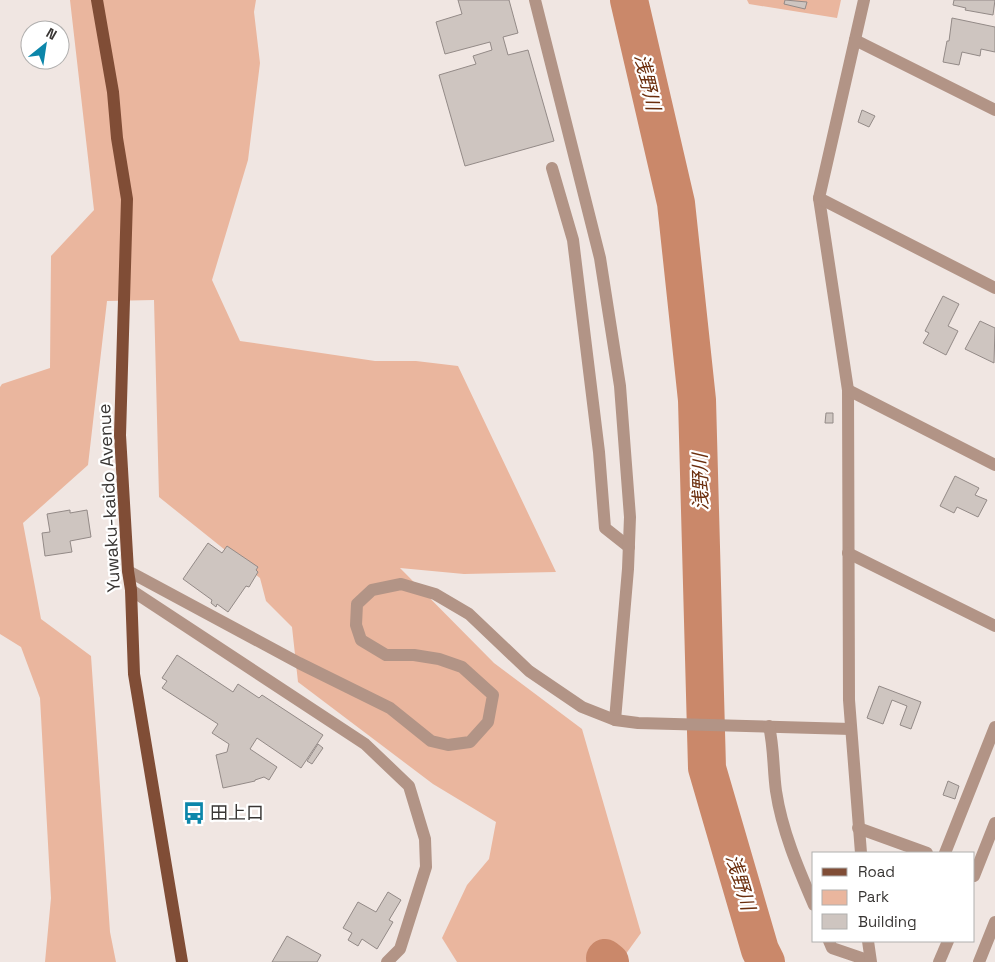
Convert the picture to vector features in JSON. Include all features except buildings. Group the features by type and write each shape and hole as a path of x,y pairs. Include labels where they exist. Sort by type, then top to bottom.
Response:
{"main road":[{"name":"Yuwaku-kaido Avenue","path":"97,0 127,199 120,435 128,571 131,590 134,674 182,962"}],"street":[{"path":"535,0 600,258 620,386 630,517 615,720"},
{"path":"861,852 851,729 848,390 819,198 864,0"},
{"path":"855,40 995,110"},
{"path":"552,168 573,240 597,433 605,528 629,547"},
{"path":"819,198 995,288"},
{"path":"848,390 995,465"},
{"path":"848,553 995,626"},
{"path":"128,571 299,663 390,708 431,741 448,745 470,742 488,722 493,695 462,667 439,659 414,655 386,655 361,640 356,625 356,604 372,590 401,584 435,594 469,614 529,671 582,707 615,720 638,724 851,729"},
{"path":"131,590 365,744 409,786 425,839 426,867 400,949 387,962"},
{"path":"765,726 773,744 776,791 789,846 812,900"},
{"path":"945,852 995,727"},
{"path":"975,873 995,823"},
{"path":"858,828 924,852"},
{"path":"979,962 995,922"},
{"path":"829,942 832,948 870,961 868,942"},
{"path":"939,962 948,942"}],"green space":[{"path":"70,0 256,0 254,12 260,63 248,160 212,280 240,341 375,361 416,361 458,366 556,572 464,574 400,568 494,663 582,729 641,933 620,962 457,962 442,938 467,885 489,859 496,822 433,784 298,682 292,627 266,601 260,578 159,497 154,300 107,301 88,465 23,523 41,619 91,656 110,932 116,962 45,962 51,898 40,698 21,647 0,634 0,387 2,384 50,368 51,256 94,210"},
{"path":"747,0 841,0 837,18 749,4"}],"waterway":[{"name":"浅野川","path":"629,0 676,203 697,400 707,768 760,950 766,962"},
{"path":"605,958 610,962"}],"place":[{"name":"田上口","path":"194,813"}]}
